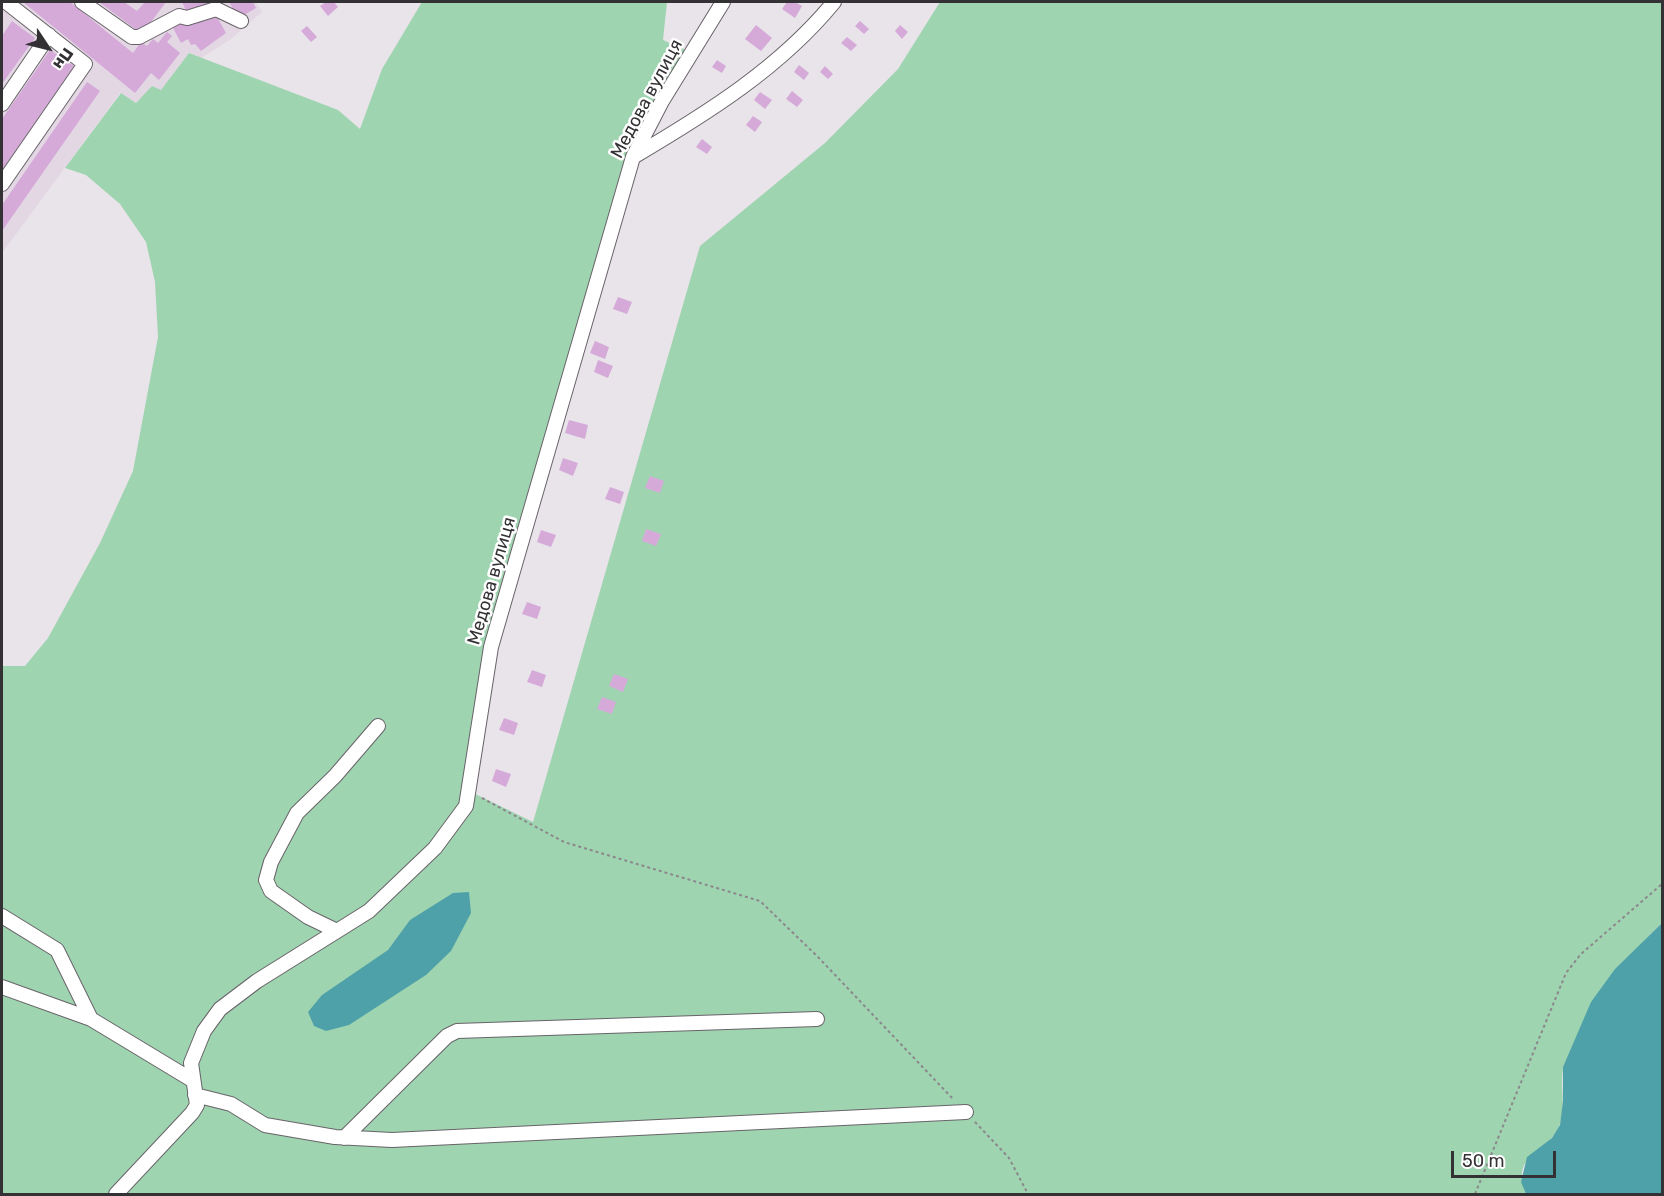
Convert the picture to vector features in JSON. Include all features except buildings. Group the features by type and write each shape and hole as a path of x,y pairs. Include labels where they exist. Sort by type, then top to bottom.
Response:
{"street":[{"path":"2,184 85,64 6,2"},
{"path":"82,2 132,37 140,37 179,16 187,18 216,9 241,21"},
{"name":"Медова вулиця","path":"195,1095 191,1063 197,1046 220,1009 257,981 369,911 435,848 466,806 491,647 633,157 668,91 723,2"},
{"path":"633,157 700,118 782,56 816,24 834,2"},
{"path":"2,104 49,35"},
{"path":"337,931 308,917 271,891 266,880 271,862 297,813 335,776 378,726"},
{"path":"2,916 57,950 91,1019"},
{"path":"2,987 91,1019 192,1080"},
{"path":"344,1138 447,1036 457,1031 817,1019"},
{"path":"117,1194 192,1113 196,1105 195,1095 231,1104 265,1125 344,1138 392,1140 966,1112"}],"path":[{"path":"470,792 564,842 760,901 818,957 1009,1158 1028,1194"},
{"path":"1475,1194 1566,972 1581,954 1662,884"}],"shaded area":[{"path":"2,2 256,2 262,12 231,39 201,58 189,53 161,91 136,103 120,93 2,253"}],"green space":[{"path":"422,2 667,2 663,40 686,50 628,158 484,649 465,789 533,822 700,246 825,143 898,69 940,2 1662,2 1662,923 1634,955 1566,1062 1562,1076 1563,1110 1560,1124 1555,1134 1533,1154 1523,1169 1522,1180 1526,1194 2,1194 2,666 25,666 48,638 100,543 133,471 158,337 155,282 146,242 120,204 86,175 65,168 121,93 136,103 152,86 161,90 189,53 338,110 360,129 382,69"}],"water":[{"path":"469,892 471,913 451,951 426,975 349,1025 326,1031 314,1026 308,1012 322,995 388,950 410,920 453,893"},
{"path":"1662,923 1662,1194 1526,1194 1521,1182 1527,1157 1552,1138 1560,1125 1563,1067 1591,1002 1615,969"}]}
